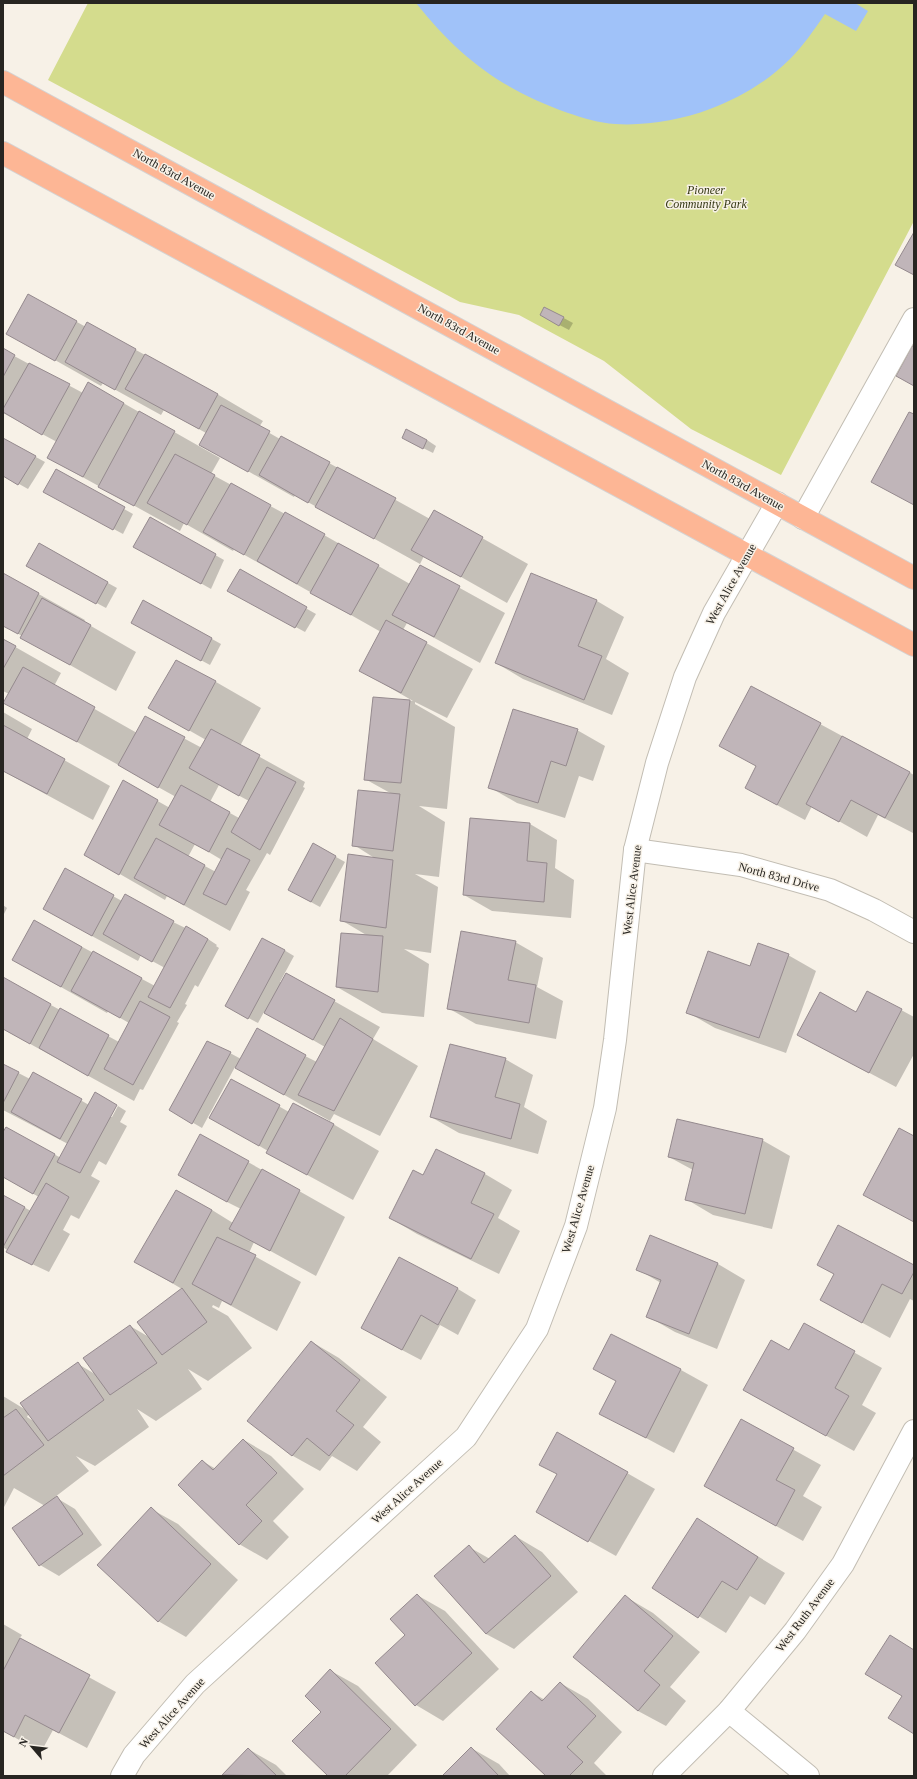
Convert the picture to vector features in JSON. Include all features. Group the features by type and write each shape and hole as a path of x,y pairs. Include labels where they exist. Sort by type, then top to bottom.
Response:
{"main road":[{"name":"North 83rd Avenue","path":"3,82 914,578"},
{"path":"3,154 914,645"}],"street":[{"path":"803,518 914,319"},
{"name":"West Alice Avenue","path":"122,1776 134,1755 195,1684 466,1437 537,1329 576,1226 606,1108 615,1040 635,850 657,763 685,677 714,612 777,503"},
{"name":"North 83rd Drive","path":"635,850 741,865 830,890 874,910 914,932"},
{"name":"West Ruth Avenue","path":"664,1776 729,1711 795,1631 843,1564 914,1431"},
{"path":"729,1711 808,1776"}],"green space":[{"name":"Pioneer Community Park","path":"88,3 914,3 914,221 781,475 691,429 604,361 519,315 460,302 48,80"}],"water":[{"path":"416,3 855,3 868,11 856,31 825,14 813,32 790,59 772,75 732,100 699,113 675,119 639,124 615,124 603,123 568,113 544,104 502,82 483,70 466,56 432,23"}],"building":[{"path":"914,232 914,275 895,265"},
{"path":"28,294 77,321 55,361 6,334"},
{"path":"544,307 564,317 559,326 540,315"},
{"path":"87,322 136,349 115,390 65,362"},
{"path":"912,346 914,347 914,386 896,376"},
{"path":"3,348 15,355 3,377"},
{"path":"145,354 218,394 199,429 125,389"},
{"path":"29,363 70,384 42,435 3,412 3,409"},
{"path":"88,382 124,403 83,477 47,458"},
{"path":"221,405 270,431 248,472 199,445"},
{"path":"139,411 175,431 134,506 98,487"},
{"path":"909,412 914,414 914,505 871,482"},
{"path":"406,429 427,440 423,449 402,438"},
{"path":"281,436 330,462 308,503 259,475"},
{"path":"3,438 36,456 18,485 3,476"},
{"path":"175,454 215,475 187,525 147,503"},
{"path":"337,467 396,498 374,539 315,507"},
{"path":"56,469 125,507 113,530 43,492"},
{"path":"231,483 271,505 244,555 203,532"},
{"path":"434,510 483,537 461,577 411,550"},
{"path":"285,512 325,534 297,584 257,561"},
{"path":"150,517 216,554 201,584 133,547"},
{"path":"39,543 108,582 96,604 26,566"},
{"path":"338,543 379,565 351,615 310,593"},
{"path":"420,565 460,586 434,637 392,615"},
{"path":"240,569 307,607 295,628 227,591"},
{"path":"3,573 39,593 18,634 3,626"},
{"path":"531,573 597,600 578,646 602,656 584,700 495,663"},
{"path":"42,598 91,625 70,665 20,638"},
{"path":"143,600 212,638 201,661 131,623"},
{"path":"386,620 427,642 401,693 359,671"},
{"path":"3,639 16,646 3,669"},
{"path":"176,660 216,681 189,731 148,708"},
{"path":"23,667 95,707 77,742 3,703"},
{"path":"751,686 821,723 777,805 745,788 756,766 719,746"},
{"path":"373,697 410,700 401,783 364,780"},
{"path":"513,709 578,729 566,766 551,761 538,803 488,788"},
{"path":"145,716 185,737 158,788 118,765"},
{"path":"3,725 65,759 47,794 3,771"},
{"path":"211,729 260,755 239,796 189,768"},
{"path":"842,736 910,772 885,818 851,800 839,822 806,804"},
{"path":"267,767 296,782 260,850 231,832"},
{"path":"123,780 158,800 119,875 84,855"},
{"path":"181,785 230,812 209,852 159,825"},
{"path":"358,790 400,794 393,851 352,846"},
{"path":"470,818 530,823 527,861 547,863 544,902 463,895"},
{"path":"156,838 205,865 184,905 134,878"},
{"path":"313,843 336,856 311,902 288,890"},
{"path":"227,848 250,860 226,905 203,894"},
{"path":"348,854 393,860 386,928 340,921"},
{"path":"65,868 114,895 92,936 43,909"},
{"path":"125,894 174,921 152,962 103,934"},
{"path":"34,920 82,947 61,987 12,960"},
{"path":"186,926 208,939 170,1008 148,997"},
{"path":"461,931 516,941 508,980 536,985 529,1023 447,1009"},
{"path":"341,933 383,936 378,992 336,987"},
{"path":"262,938 285,950 248,1019 225,1006"},
{"path":"758,943 789,954 759,1038 686,1013 708,951 750,966"},
{"path":"93,951 142,978 120,1018 71,991"},
{"path":"286,973 335,1000 313,1040 264,1013"},
{"path":"3,977 51,1004 30,1044 3,1029"},
{"path":"867,991 902,1009 869,1073 797,1035 820,992 856,1012"},
{"path":"140,1001 170,1017 133,1085 104,1069"},
{"path":"60,1008 109,1035 88,1076 39,1048"},
{"path":"340,1018 373,1039 334,1111 298,1095"},
{"path":"257,1028 306,1055 284,1095 235,1068"},
{"path":"207,1041 231,1052 192,1124 169,1110"},
{"path":"450,1044 506,1058 495,1097 520,1104 511,1139 430,1117"},
{"path":"3,1064 19,1072 3,1103"},
{"path":"33,1072 82,1099 60,1139 11,1112"},
{"path":"231,1079 280,1105 259,1146 209,1118"},
{"path":"95,1092 117,1105 80,1173 57,1162"},
{"path":"293,1103 334,1124 307,1175 266,1153"},
{"path":"677,1119 763,1139 745,1214 685,1200 694,1163 668,1157"},
{"path":"6,1127 55,1154 33,1194 3,1177 3,1132"},
{"path":"899,1128 914,1136 914,1222 863,1195"},
{"path":"200,1134 249,1161 227,1202 178,1175"},
{"path":"436,1149 485,1173 471,1203 494,1214 471,1259 389,1218 413,1170 423,1175"},
{"path":"262,1169 300,1190 270,1251 229,1229"},
{"path":"46,1183 69,1197 32,1265 6,1252"},
{"path":"176,1190 212,1210 173,1283 134,1262"},
{"path":"3,1195 25,1207 3,1247"},
{"path":"838,1225 914,1265 914,1272 902,1294 882,1284 862,1323 820,1300 834,1274 817,1265"},
{"path":"650,1235 718,1263 689,1334 646,1317 661,1280 636,1270"},
{"path":"217,1237 256,1255 231,1305 192,1284"},
{"path":"399,1257 458,1288 438,1325 421,1315 402,1350 361,1328"},
{"path":"182,1288 207,1322 162,1355 137,1322"},
{"path":"804,1323 855,1351 835,1388 849,1396 826,1436 743,1390 771,1340 789,1350"},
{"path":"130,1325 157,1363 110,1395 83,1358"},
{"path":"611,1334 681,1369 646,1438 599,1414 616,1381 593,1369"},
{"path":"311,1341 360,1380 336,1411 354,1425 329,1456 307,1438 292,1456 247,1421"},
{"path":"78,1362 104,1400 48,1441 20,1403"},
{"path":"16,1409 44,1445 3,1476 3,1418"},
{"path":"741,1419 794,1448 776,1480 795,1490 776,1526 704,1486"},
{"path":"557,1432 628,1472 588,1542 536,1512 557,1474 539,1465"},
{"path":"243,1439 277,1473 246,1505 262,1521 239,1545 178,1485 202,1460 213,1470"},
{"path":"57,1496 83,1534 39,1566 12,1528"},
{"path":"151,1507 211,1564 158,1622 97,1565"},
{"path":"697,1518 758,1557 737,1590 722,1581 698,1618 652,1588"},
{"path":"515,1535 551,1576 486,1634 434,1576 469,1545 484,1563"},
{"path":"417,1594 472,1653 415,1706 375,1663 405,1635 390,1619"},
{"path":"625,1595 673,1636 644,1671 660,1685 638,1711 573,1657"},
{"path":"890,1635 914,1650 914,1734 888,1718 902,1696 865,1674"},
{"path":"20,1638 90,1675 59,1733 25,1715 14,1737 3,1731 3,1671"},
{"path":"330,1669 391,1729 345,1776 328,1776 292,1741 321,1712 305,1696"},
{"path":"560,1682 596,1716 567,1747 583,1762 569,1776 546,1776 496,1729 531,1691 542,1701"},
{"path":"471,1747 499,1776 442,1776"},
{"path":"248,1748 277,1776 222,1775"}]}
